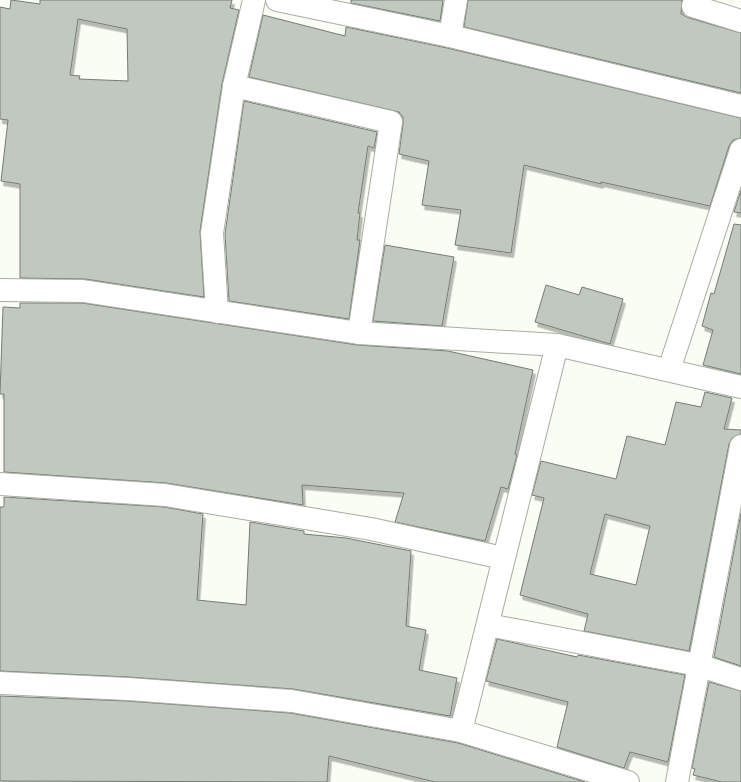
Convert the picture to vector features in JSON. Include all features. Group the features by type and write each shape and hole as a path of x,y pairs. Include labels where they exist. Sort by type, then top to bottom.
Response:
{"street":[{"path":"217,312 212,233 234,86 254,0"},
{"path":"277,0 450,36 741,106"},
{"path":"450,36 456,0"},
{"path":"695,0 693,6 741,21"},
{"path":"234,86 390,122 359,333"},
{"path":"669,370 741,150"},
{"path":"0,290 83,292 359,333 557,345 741,387"},
{"path":"460,732 557,345"},
{"path":"677,782 698,665 741,446"},
{"path":"0,484 165,494 371,528 503,558"},
{"path":"488,625 698,665 741,679"},
{"path":"0,682 128,689 292,701 460,732 628,782"}],"building":[{"path":"11,0 40,4 40,0 232,0 230,8 239,10 222,84 200,231 204,297 85,279 20,278 20,184 1,181 8,120 0,119 0,7 10,9","holes":["78,19 127,29 128,81 79,79 80,76 70,75"]},
{"path":"351,0 443,0 440,21 351,3"},
{"path":"468,0 682,0 681,14 689,18 741,33 741,93 464,27"},
{"path":"263,15 345,36 346,27 447,48 741,118 741,138 733,140 729,146 710,206 601,182 601,184 524,165 511,253 455,245 461,210 422,205 429,161 399,154 403,117 399,112 249,77"},
{"path":"244,101 377,132 374,148 368,146 358,213 360,213 357,240 360,240 349,319 229,301 225,234"},
{"path":"741,190 741,213 734,212"},
{"path":"734,224 741,225 741,374 703,365 713,330 702,326 711,293 714,294"},
{"path":"385,245 454,257 442,326 373,321"},
{"path":"546,285 579,295 582,287 623,299 610,344 535,322"},
{"path":"20,303 82,303 357,345 448,351 533,370 515,454 517,455 508,489 501,487 485,541 395,522 404,493 302,485 303,505 166,483 4,472 4,394 0,394 3,307 20,308"},
{"path":"705,392 732,398 724,429 741,430 741,434 732,438 729,444 689,651 584,631 588,614 520,595 544,498 532,495 541,461 616,479 627,436 665,445 676,402 701,407","holes":["605,514 650,526 636,585 590,574"]},
{"path":"4,497 164,507 203,514 197,600 246,605 250,522 304,531 304,534 346,538 411,551 406,626 426,630 419,670 457,678 450,716 293,689 129,677 0,671 0,507 4,507"},
{"path":"741,513 741,666 714,657"},
{"path":"497,639 577,657 578,655 685,675 668,762 630,752 624,768 557,747 568,702 486,681"},
{"path":"709,682 741,691 741,782 722,782 693,775 695,769 692,768"},
{"path":"0,696 127,701 290,713 458,743 585,782 435,782 329,756 327,782 0,781"}]}
